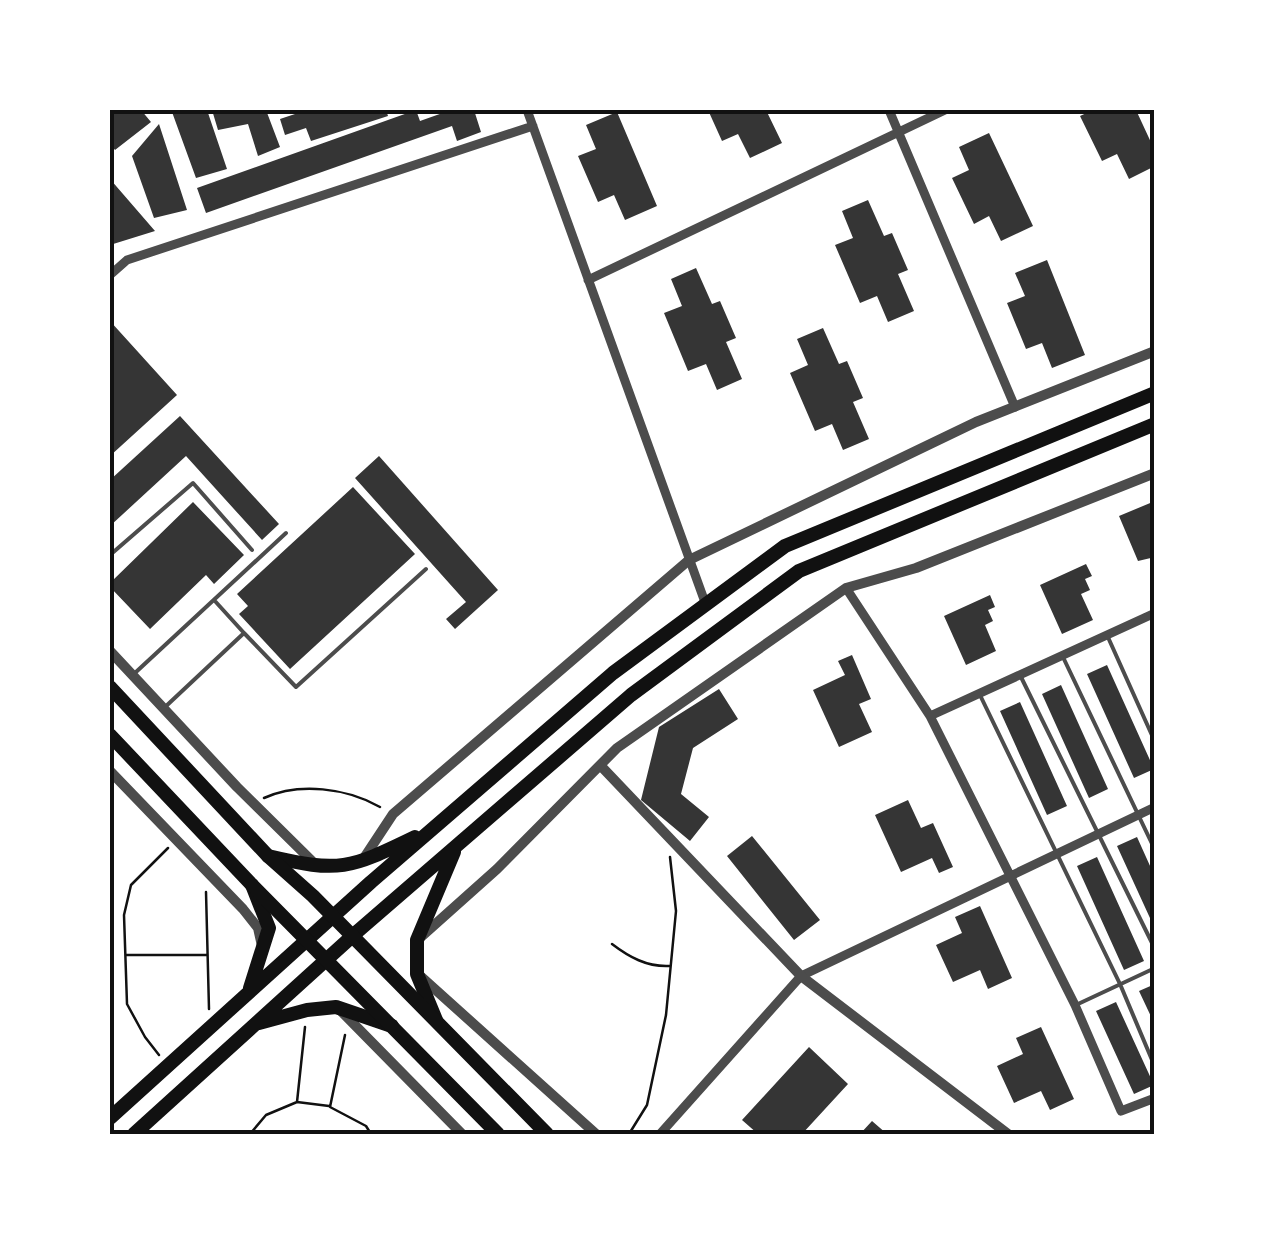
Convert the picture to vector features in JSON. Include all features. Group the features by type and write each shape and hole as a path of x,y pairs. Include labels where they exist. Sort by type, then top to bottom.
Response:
{"main road":[{"path":"110,1118 248,991 613,673 784,546 1155,393"},
{"path":"134,1134 352,937 631,695 798,571 1155,424"},
{"path":"110,687 268,856 333,916 547,1134"},
{"path":"110,734 252,885 498,1134"},
{"path":"268,856 319,868 360,864 434,828"},
{"path":"438,1025 418,974 417,940 458,846"},
{"path":"248,991 269,928 252,885"},
{"path":"254,1025 307,1010 342,1012 392,1026"}],"street":[{"path":"527,110 706,604"},
{"path":"889,110 1015,407"},
{"path":"588,280 945,110"},
{"path":"110,275 127,260 533,126"},
{"path":"360,864 394,814 690,560 976,422 1155,351"},
{"path":"417,940 497,870 617,748 846,588 916,568 1155,473"},
{"path":"846,588 930,716 1075,1005 1122,1111 1155,1098"},
{"path":"930,716 1152,614"},
{"path":"110,651 319,868"},
{"path":"110,674 130,708"},
{"path":"600,765 800,976 1008,1134"},
{"path":"110,771 258,928 264,950"},
{"path":"660,1134 800,976 1155,807"},
{"path":"418,974 596,1134"},
{"path":"342,1012 462,1134"}],"lane":[{"path":"110,556 193,482 252,550"},
{"path":"133,676 286,534"},
{"path":"214,600 296,687 426,569"},
{"path":"1152,614 1155,627"},
{"path":"164,708 244,632"},
{"path":"1107,635 1155,742"},
{"path":"1062,656 1155,850"},
{"path":"1020,674 1155,950"},
{"path":"979,694 1120,984 1155,1067"},
{"path":"1075,1005 1155,968"}],"path":[{"path":"253,802 283,789 356,793 394,814"},
{"path":"630,1134 647,1105 666,1015 676,911 667,835"},
{"path":"168,1065 144,1037 127,1004 124,915 131,884 177,840"},
{"path":"206,870 210,1027"},
{"path":"612,944 655,966 671,966"},
{"path":"126,955 208,955"},
{"path":"297,1102 307,1010"},
{"path":"330,1106 342,1012"},
{"path":"250,1134 266,1116 297,1102 330,1106 366,1126 371,1134"}],"building":[{"path":"110,110 141,110 151,122 115,150 110,144"},
{"path":"207,110 227,169 196,178 172,112"},
{"path":"212,110 266,110 280,147 258,156 248,124 218,130"},
{"path":"307,110 386,110 388,116 311,141 306,128 285,135 280,119"},
{"path":"416,110 420,121 451,110 474,110 481,132 457,141 452,126 206,213 197,188"},
{"path":"708,110 766,110 782,143 750,158 738,134 722,141"},
{"path":"1093,110 1136,110 1155,151 1155,166 1129,179 1117,154 1102,161 1080,116"},
{"path":"617,112 657,206 625,220 614,195 598,202 578,156 596,149 586,125"},
{"path":"159,124 187,210 154,218 132,156"},
{"path":"989,133 1033,226 1001,241 989,216 974,224 952,178 969,170 959,147"},
{"path":"110,179 155,231 110,245"},
{"path":"868,200 884,236 892,233 908,270 898,274 914,311 888,322 877,296 860,303 835,245 853,238 842,211"},
{"path":"1047,260 1085,355 1052,368 1042,343 1026,349 1007,303 1025,296 1015,273"},
{"path":"696,268 712,304 720,301 736,338 726,342 742,379 717,390 706,364 688,371 664,313 682,306 671,279"},
{"path":"110,321 177,395 110,456"},
{"path":"823,328 839,364 847,361 863,398 853,402 869,439 843,450 832,424 815,431 790,373 808,365 797,339"},
{"path":"180,416 279,524 262,540 186,456 110,526 110,480"},
{"path":"379,456 498,590 455,629 446,619 466,602 355,478"},
{"path":"353,487 415,554 290,669 239,614 248,606 237,594"},
{"path":"1155,501 1155,557 1138,561 1119,516"},
{"path":"193,502 244,555 214,584 206,575 150,629 110,583"},
{"path":"1086,564 1092,576 1085,579 1090,590 1081,594 1093,620 1062,634 1040,585"},
{"path":"990,595 995,607 988,610 993,621 985,625 996,651 966,665 944,616"},
{"path":"852,655 871,699 859,704 872,732 839,747 813,690 845,675 838,661"},
{"path":"1107,665 1154,769 1134,778 1087,674"},
{"path":"1061,685 1108,789 1089,798 1042,694"},
{"path":"719,689 738,719 693,748 681,794 709,817 690,841 641,800 659,727"},
{"path":"1020,702 1067,806 1047,815 1000,711"},
{"path":"908,800 921,828 933,823 953,867 939,873 932,858 901,872 875,815"},
{"path":"752,836 820,920 794,940 727,856"},
{"path":"1137,837 1155,877 1155,929 1117,846"},
{"path":"1097,857 1144,961 1124,970 1077,866"},
{"path":"980,906 1012,978 988,989 980,970 953,982 936,945 962,933 955,917"},
{"path":"1155,984 1155,1025 1139,991"},
{"path":"1116,1002 1154,1085 1134,1094 1096,1011"},
{"path":"1041,1027 1074,1099 1050,1110 1041,1091 1014,1103 997,1066 1023,1054 1016,1038"},
{"path":"809,1047 848,1084 802,1134 758,1134 742,1120"},
{"path":"872,1121 887,1134 860,1134"}]}
